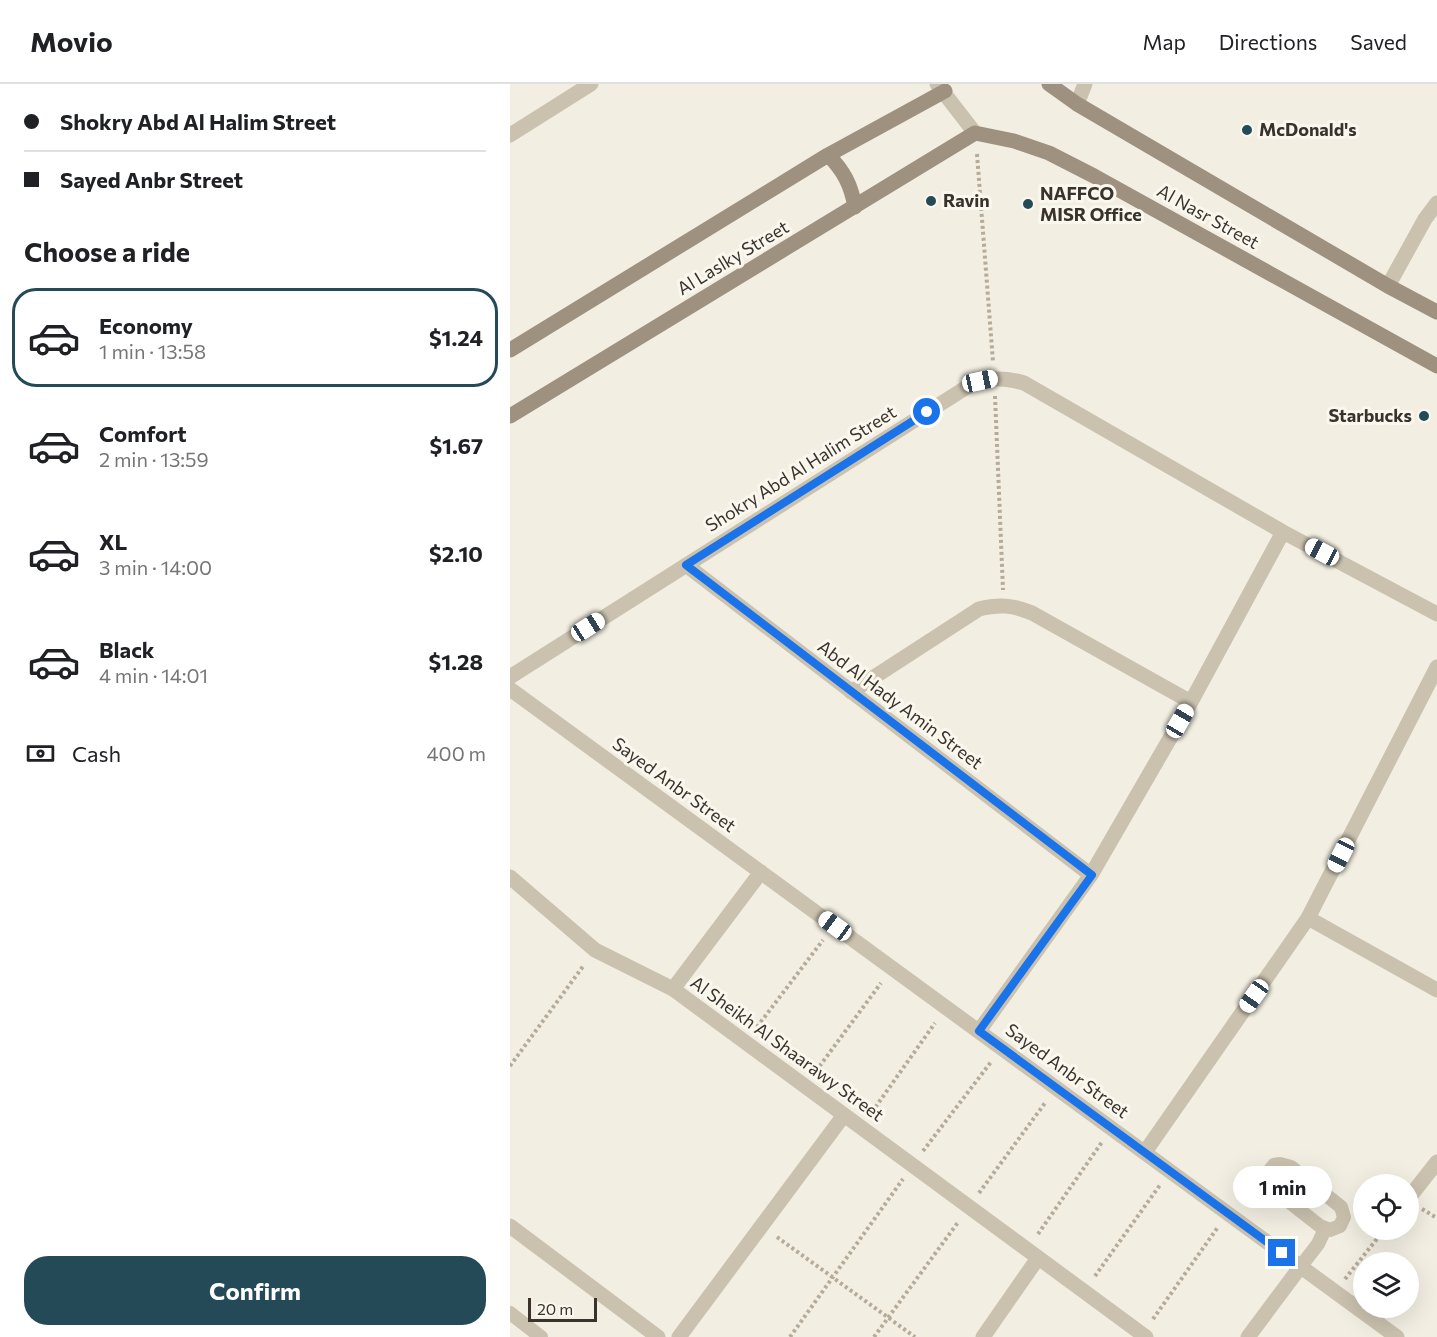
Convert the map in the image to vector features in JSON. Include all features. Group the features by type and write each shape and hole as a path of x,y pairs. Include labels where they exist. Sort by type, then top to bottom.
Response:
{"main road":[{"name":"Al Nasr Street","path":"1049,84 1077,104 1388,286 1437,312"},
{"name":"Al Laslky Street","path":"510,350 828,155 946,86"},
{"name":"Al Nasr Street","path":"975,134 1014,141 1049,153 1437,366"},
{"name":"Al Laslky Street","path":"510,416 975,134"},
{"path":"828,155 847,178 855,207"}],"street":[{"path":"510,135 591,84"},
{"path":"1077,104 1086,84"},
{"path":"946,86 975,134"},
{"path":"1388,286 1425,219 1437,203"},
{"name":"Shokry Abd Al Halim Street","path":"510,677 967,387 994,378 1024,383 1283,532 1437,614"},
{"path":"979,1031 1092,875 1191,702 1283,532"},
{"name":"Abd Al Hady Amin Street","path":"686,565 1092,875"},
{"path":"851,692 978,609 996,605 1015,606 1032,613 1191,702"},
{"path":"1145,1152 1308,918 1437,667"},
{"name":"Sayed Anbr Street","path":"510,688 1397,1337"},
{"path":"673,989 761,872"},
{"name":"Al Sheikh Al Shaarawy Street","path":"510,878 595,950 673,989 1144,1335"},
{"path":"1308,918 1437,990"},
{"path":"679,1337 844,1115"},
{"path":"1419,1184 1437,1161"},
{"path":"510,1226 657,1337"},
{"path":"982,1337 1033,1254"},
{"path":"1248,1337 1301,1266"}],"lane":[{"path":"1274,1166 1290,1167 1341,1207 1344,1212 1343,1222 1335,1229 1325,1229 1269,1186 1268,1174 1274,1166"},
{"path":"1301,1266 1325,1229"},
{"path":"510,1313 541,1337"}],"path":[{"path":"745,1042 835,926"},
{"path":"510,1066 595,950"},
{"path":"805,1086 892,968"},
{"path":"861,1127 946,1008"},
{"path":"790,1337 913,1166 1002,1048"},
{"path":"1033,1254 1112,1128"},
{"path":"1084,1291 1170,1171"},
{"path":"1144,1335 1228,1213"},
{"path":"761,1227 915,1337"},
{"path":"1335,1291 1375,1240"}],"place":[{"name":"McDonald's","path":"1247,130"},
{"name":"Ravin","path":"931,201"},
{"name":"NAFFCO MISR Office","path":"1028,204"},
{"name":"Starbucks","path":"1424,416"}],"route":[{"path":"927,412 686,565 1092,875 979,1031 1282,1253"}]}
